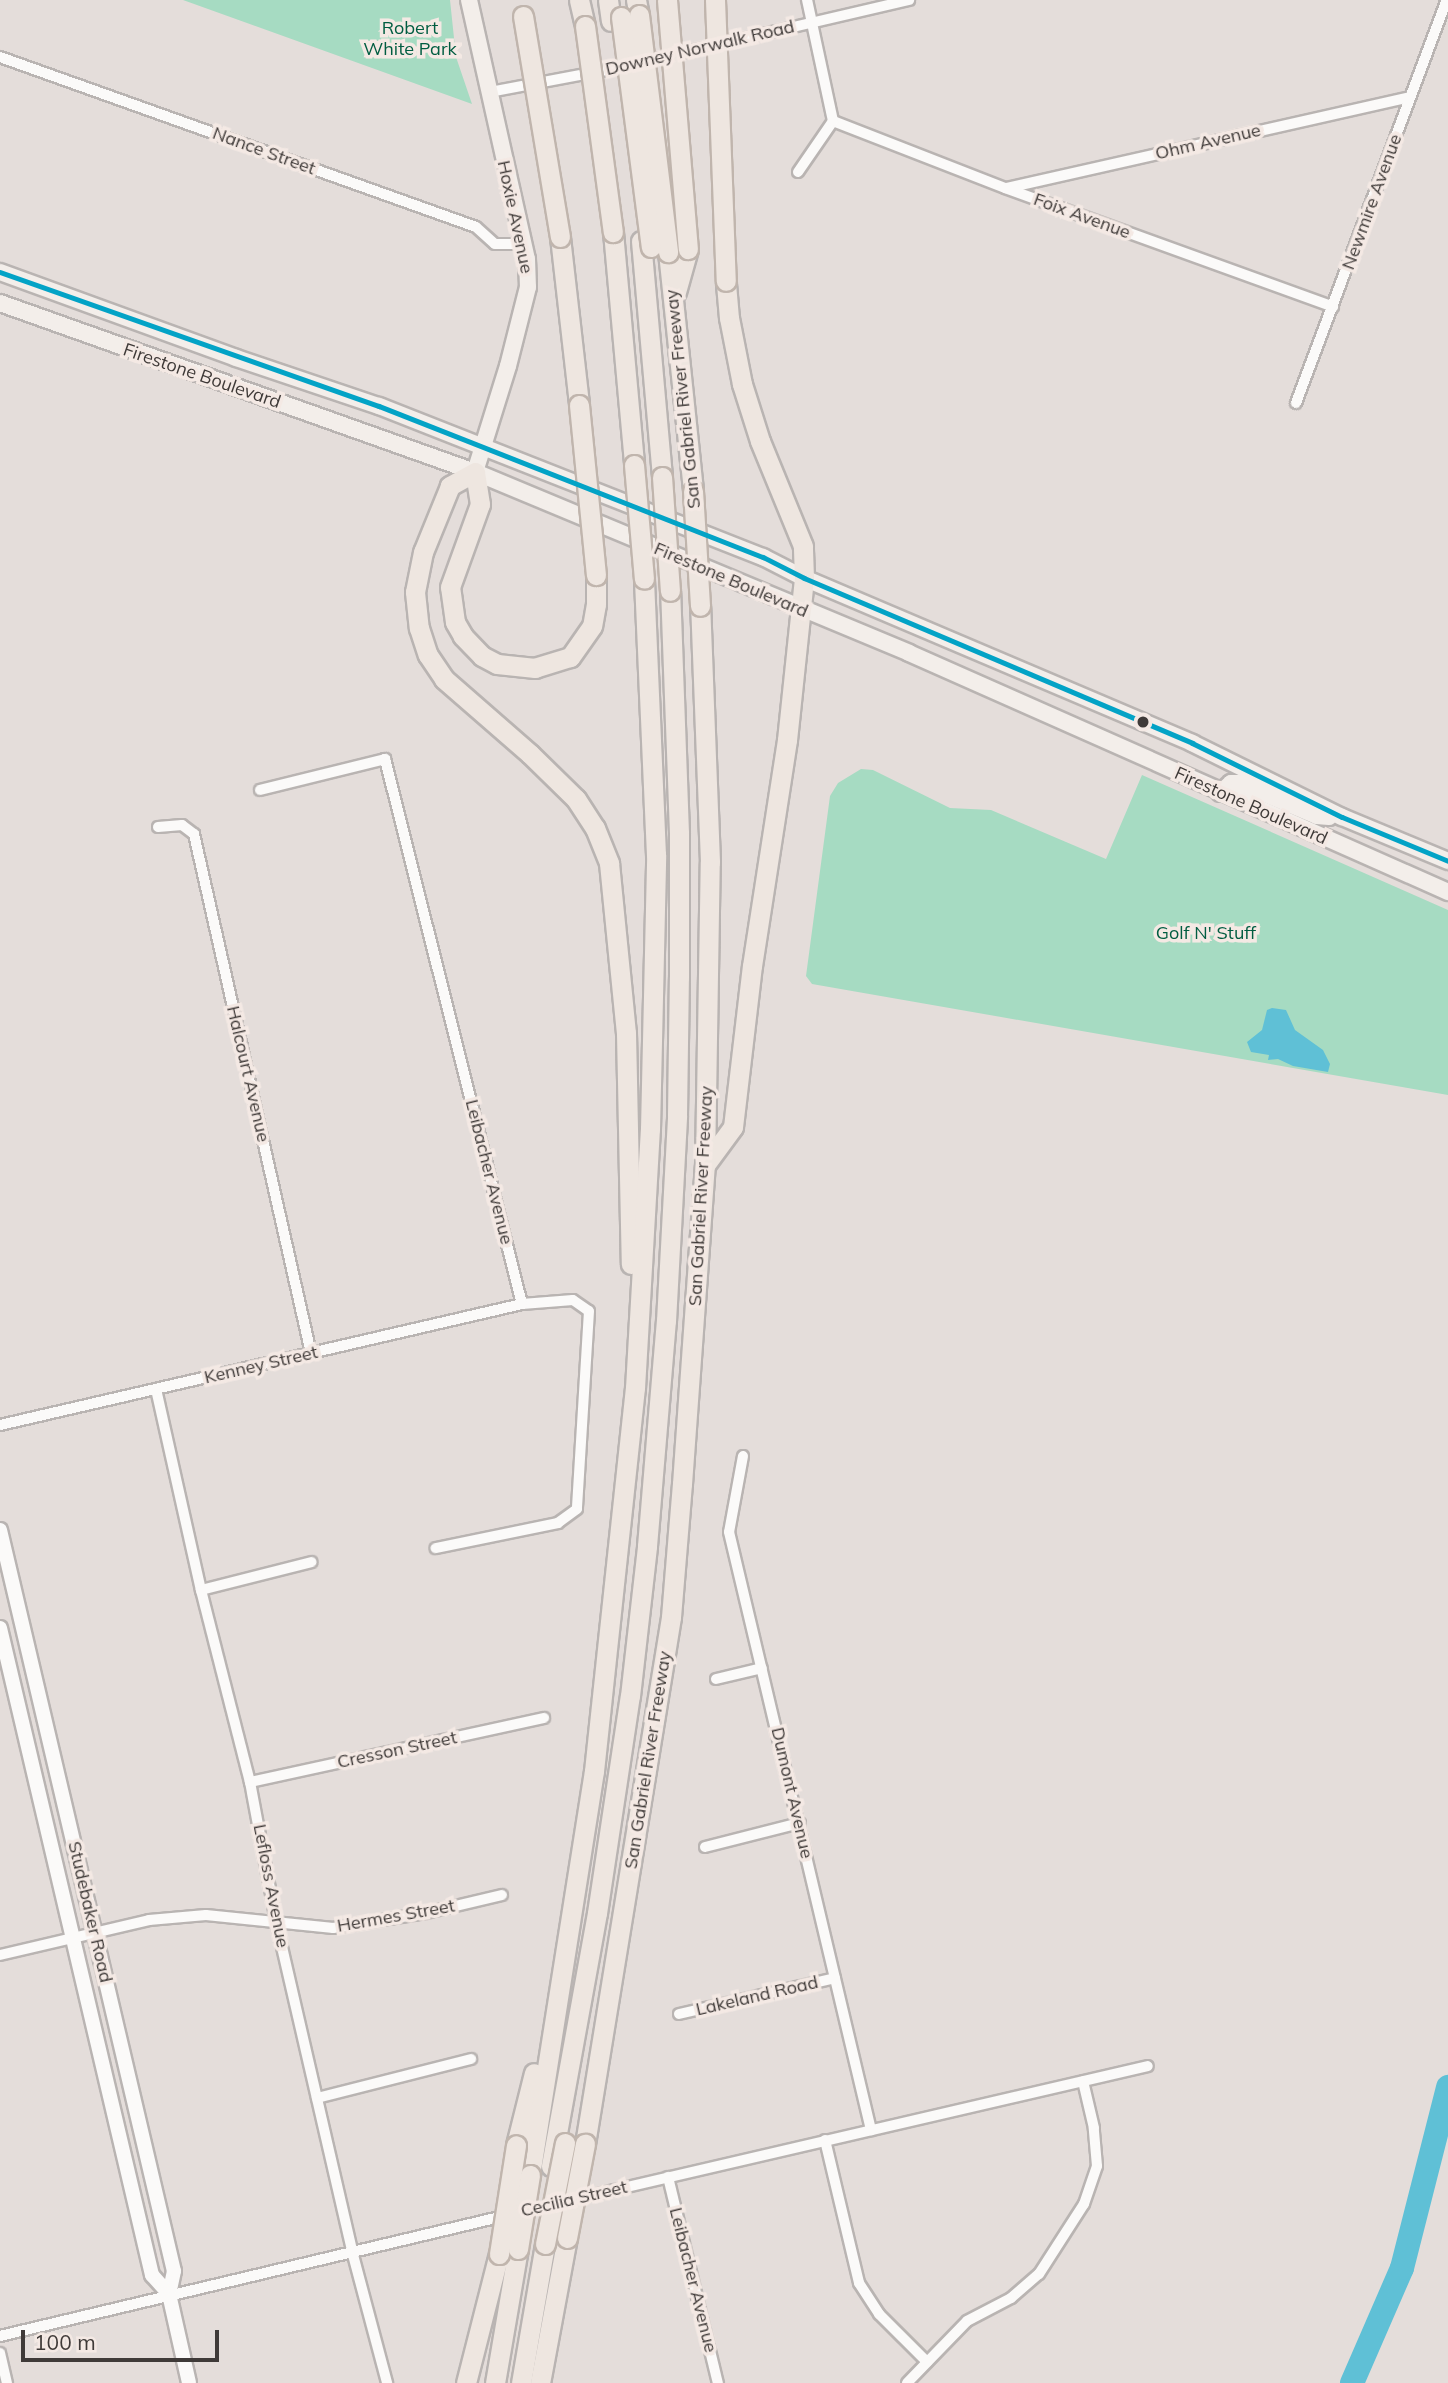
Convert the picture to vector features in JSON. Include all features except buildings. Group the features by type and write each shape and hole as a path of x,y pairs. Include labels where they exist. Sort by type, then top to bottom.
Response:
{"highway":[{"path":"521,2383 533,2246 530,2175 594,1770 635,1388 650,1129 656,855 644,579 613,232 580,0"},
{"path":"495,2383 565,2143 604,1933 636,1728 673,1362 688,992 675,593 653,247 625,11 608,0"},
{"path":"667,0 688,249 673,304"},
{"path":"705,1165 733,1126 752,966 787,740 795,654 803,610 804,578 803,546 760,441 742,384 729,318 715,0"},
{"path":"522,8 560,237 596,575 596,604 592,626 570,657 535,668 497,664 482,656 463,636 455,622 450,587 480,504 475,472 450,486 423,552 415,592 419,628 428,655 444,679 530,754 576,799 595,828 609,863 626,1032 635,1388"},
{"name":"San Gabriel River Freeway","path":"540,2383 585,2144 671,1617 705,1165 710,862 693,491 673,304 653,247 625,11"},
{"path":"511,2383 533,2246 550,2171 599,1900 630,1696 647,1546 666,1321 677,1115 679,833 675,593"},
{"path":"466,2383 499,2254 516,2145 564,1953"}],"main road":[{"name":"Hoxie Avenue","path":"469,0 524,244 528,287 485,445 475,472"},
{"name":"Firestone Boulevard","path":"0,272 485,445 763,557 804,578 1192,743 1342,817 1448,861"},
{"name":"Firestone Boulevard","path":"0,303 475,472 909,653 1448,892"},
{"path":"114,345 125,318"},
{"path":"1220,793 1231,783 1239,783 1317,816 1342,817"},
{"name":"Studebaker Road","path":"0,1530 173,2270 169,2294 189,2383"},
{"name":"Studebaker Road","path":"0,1628 152,2275 169,2294"}],"street":[{"path":"797,172 833,121 807,0"},
{"name":"Downey Norwalk Road","path":"491,92 617,68 909,0"},
{"name":"Newmire Avenue","path":"1296,403 1447,0"},
{"name":"Nance Street","path":"0,57 476,227 495,244 524,244"},
{"name":"Ohm Avenue","path":"1005,188 1410,97"},
{"name":"Foix Avenue","path":"833,121 1005,188 1333,307"},
{"name":"Leibacher Avenue","path":"260,790 385,759 522,1304"},
{"name":"Halcourt Avenue","path":"158,827 182,825 194,834 311,1353"},
{"path":"436,1548 558,1522 577,1509 589,1311 573,1300 522,1304"},
{"name":"Kenney Street","path":"0,1425 522,1304"},
{"name":"Lefloss Avenue","path":"156,1389 201,1590 250,1782 276,1921 352,2251 387,2383"},
{"name":"Dumont Avenue","path":"743,1456 729,1532 871,2130"},
{"path":"201,1590 312,1562"},
{"path":"716,1679 762,1668"},
{"name":"Cresson Street","path":"250,1782 544,1718"},
{"path":"705,1847 800,1823"},
{"name":"Hermes Street","path":"0,1955 149,1920 206,1915 333,1927 426,1913 502,1895"},
{"name":"Lakeland Road","path":"679,2014 835,1978"},
{"path":"317,2098 471,2059"},
{"name":"Cecilia Street","path":"0,2336 169,2294 1148,2066"},
{"path":"908,2383 967,2321 1011,2298 1039,2274 1084,2204 1097,2166 1094,2128 1083,2081"},
{"path":"825,2140 859,2283 879,2314 927,2362"},
{"name":"Leibacher Avenue","path":"668,2178 718,2383"},
{"path":"0,2353 7,2383"}],"green space":[{"name":"Robert White Park","path":"183,0 450,0 456,57 472,104"},
{"name":"Golf N' Stuff","path":"861,769 873,770 950,808 991,810 1106,859 1142,775 1448,910 1448,1095 812,984 806,976 830,796 838,783"}],"water":[{"path":"1267,1010 1286,1010 1295,1030 1323,1050 1330,1064 1328,1072 1293,1066 1278,1059 1268,1060 1269,1055 1251,1052 1247,1042 1262,1030"}],"waterway":[{"path":"1352,2383 1402,2268 1448,2087"}],"transit line":[{"path":"0,272 379,406 763,557 804,578 1192,743 1342,817 1448,861"}]}
